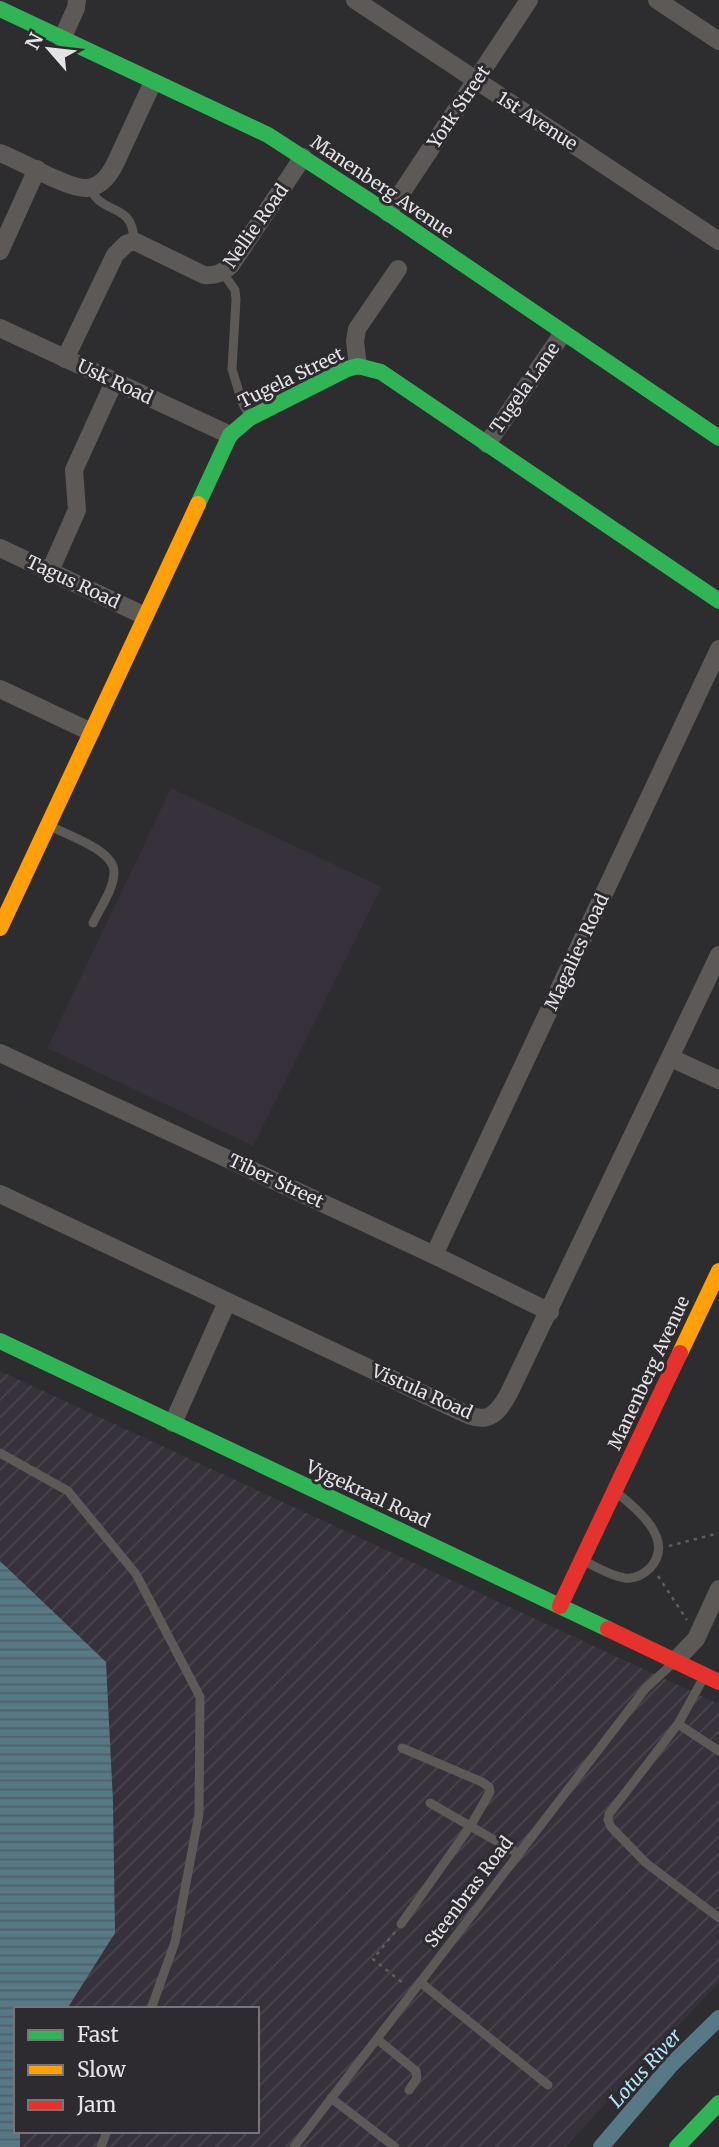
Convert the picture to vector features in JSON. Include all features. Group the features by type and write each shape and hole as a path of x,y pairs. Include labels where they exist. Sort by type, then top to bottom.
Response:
{"street":[{"path":"62,39 77,0"},
{"name":"1st Avenue","path":"355,0 719,241"},
{"name":"York Street","path":"388,213 529,0"},
{"path":"657,0 719,41"},
{"name":"Manenberg Avenue","path":"0,9 268,135 388,213 719,438"},
{"path":"0,153 76,187 90,188 100,184 109,175 153,82"},
{"name":"Nellie Road","path":"134,241 204,275 223,273 245,245 303,157"},
{"path":"0,251 37,169"},
{"path":"65,359 115,255 126,244 134,241"},
{"path":"358,366 355,341 358,329 398,269"},
{"name":"Usk Road","path":"0,328 230,435"},
{"name":"Tugela Lane","path":"487,443 564,333"},
{"name":"Tugela Street","path":"0,928 230,435 250,418 347,369 358,366 381,372 719,601"},
{"path":"50,571 78,510 74,470 114,382"},
{"name":"Tagus Road","path":"0,548 145,616"},
{"name":"Magalies Road","path":"434,1255 719,649"},
{"path":"0,689 91,732"},
{"name":"Vistula Road","path":"0,1194 472,1417 485,1419 500,1410 550,1312 719,955"},
{"name":"Tiber Street","path":"0,1053 434,1255 550,1312"},
{"path":"671,1058 719,1080"},
{"name":"Manenberg Avenue","path":"560,1605 719,1270"},
{"path":"173,1423 227,1302"},
{"name":"Vygekraal Road","path":"0,1341 712,1679"},
{"path":"675,1661 696,1639 719,1589"},
{"path":"677,2147 719,2103"}],"lane":[{"path":"90,188 96,199 129,218 134,230 134,241"},
{"path":"223,273 234,290 236,300 232,369 250,418"},
{"path":"47,825 98,849 111,862 114,874 112,884 93,923"},
{"path":"0,1453 68,1491 119,1553 136,1574 200,1697 199,1814 175,1942 152,2007"},
{"path":"582,1560 623,1578 642,1575 657,1559 659,1548 652,1528 638,1510 615,1491"},
{"name":"Steenbras Road","path":"294,2147 645,1689 675,1661"},
{"path":"712,1679 609,1814 608,1820 611,1827 646,1863 719,1918"},
{"path":"678,1724 719,1751"},
{"path":"401,1924 471,1825 488,1797 489,1787 402,1748"},
{"path":"430,1803 519,1854"},
{"path":"420,1982 548,2085"},
{"path":"377,2039 416,2071 417,2078 409,2090"},
{"path":"331,2098 395,2147"}],"path":[{"path":"659,1548 719,1534"},
{"path":"652,1567 692,1627 696,1639"},
{"path":"401,1924 373,1959 413,1992"}],"shaded area":[{"path":"171,788 382,887 253,1146 47,1048"},
{"path":"0,1371 719,1704 719,1982 565,2147 0,2147"}],"water":[{"path":"0,1561 106,1662 113,1802 115,1933 68,2007 14,2007 14,2133 20,2133 20,2147 0,2147"}],"waterway":[{"name":"Lotus River","path":"601,2147 671,2065 719,2018"}],"traffic: fast":[{"path":"0,9 268,135 388,213 719,438"},
{"path":"198,504 230,435 250,418 358,366 381,372 719,601"},
{"path":"0,1341 608,1629"},
{"path":"677,2147 719,2103"}],"traffic: slow":[{"path":"0,928 198,504"},
{"path":"680,1353 719,1271"}],"traffic: jam":[{"path":"560,1606 680,1353"},
{"path":"608,1629 719,1682"}]}
